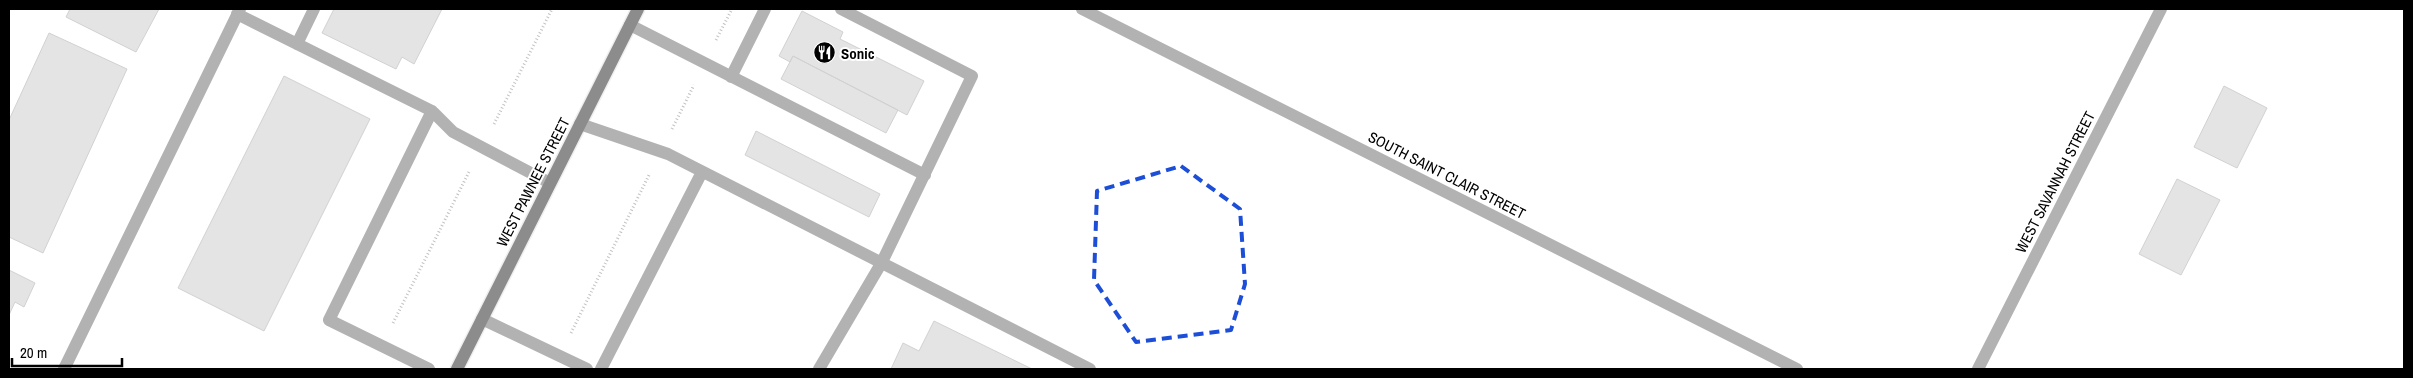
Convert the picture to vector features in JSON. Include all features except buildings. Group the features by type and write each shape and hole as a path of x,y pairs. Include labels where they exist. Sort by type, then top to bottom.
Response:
{"main road":[{"name":"WEST PAWNEE STREET","path":"457,369 638,9"}],"street":[{"path":"297,44 314,9"},
{"path":"731,77 765,9"},
{"path":"819,369 882,262 972,76 841,9"},
{"name":"SOUTH SAINT CLAIR STREET","path":"1082,9 1797,369"},
{"name":"WEST SAVANNAH STREET","path":"1978,369 2161,9"},
{"path":"64,369 238,11 297,44 432,111 453,132 550,182"},
{"path":"630,25 925,176"},
{"path":"429,369 329,320 432,111"},
{"path":"580,124 660,152 702,172 1090,369"},
{"path":"601,369 702,172"},
{"path":"482,319 587,369"}],"path":[{"path":"381,346 552,9"},
{"path":"559,356 732,9"}],"highlighted area":[{"path":"1181,166 1240,209 1245,284 1231,330 1136,342 1094,280 1097,191"}],"place":[{"name":"Sonic","path":"825,53"}]}
